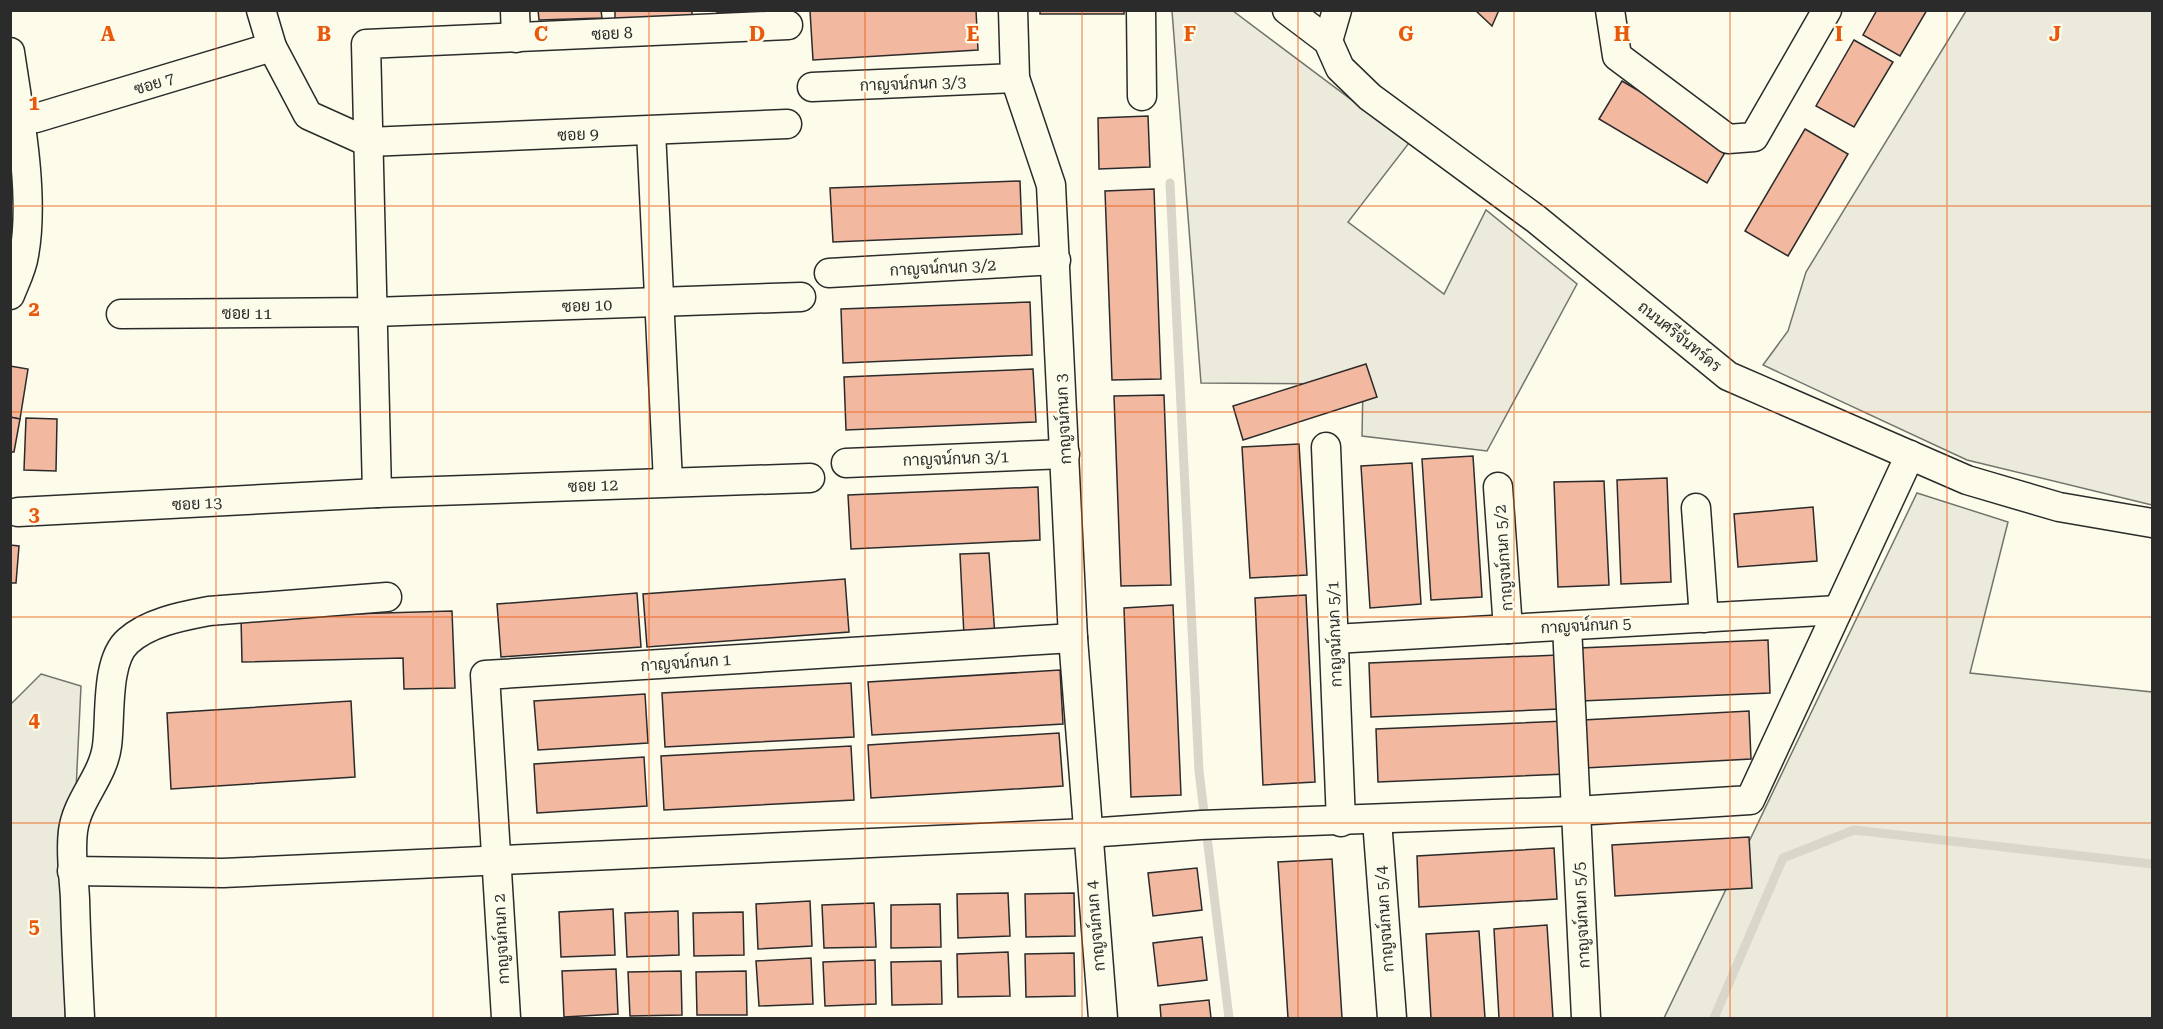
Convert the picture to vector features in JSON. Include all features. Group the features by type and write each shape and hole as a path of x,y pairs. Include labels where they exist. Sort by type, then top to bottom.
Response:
{"street":[{"path":"261,10 272,47 308,116 368,142 377,493"},
{"name":"กาญจน์กนก 3","path":"1013,10 1015,78 1051,185 1073,638 1087,833"},
{"path":"1141,10 1142,96"},
{"path":"1287,10 1329,41 1337,10"},
{"path":"1610,10 1617,56 1728,140 1754,137 1827,10"},
{"name":"ซอย 8","path":"368,142 366,44 515,24 708,20 788,25"},
{"name":"ถนนศรีจันทร์ดร","path":"1329,41 1340,68 1370,97 1536,219 1728,376 1966,480 2059,507 2152,523"},
{"name":"ซอย 7","path":"36,118 272,47"},
{"path":"10,52 21,125 27,208 24,256 10,295"},
{"name":"กาญจน์กนก 3/3","path":"812,87 1015,78"},
{"name":"ซอย 9","path":"368,142 787,124"},
{"path":"651,131 668,482"},
{"name":"กาญจน์กนก 3/2","path":"830,273 1056,260"},
{"name":"ซอย 10","path":"373,312 801,297"},
{"name":"ซอย 11","path":"121,314 373,312"},
{"name":"กาญจน์กนก 5/1","path":"1326,447 1341,822"},
{"name":"กาญจน์กนก 3/1","path":"846,463 1065,454"},
{"path":"72,871 223,873 1087,833 1201,825 1263,825 1576,811 1750,800 1910,455"},
{"name":"ซอย 12","path":"377,493 810,478"},
{"name":"กาญจน์กนก 5/2","path":"1498,487 1508,629"},
{"name":"ซอย 13","path":"18,512 377,493"},
{"path":"1696,508 1704,618"},
{"path":"80,1018 72,871 73,830 83,801 104,760 114,672 118,656 127,641 141,632 181,616 209,611 387,597"},
{"name":"กาญจน์กนก 5","path":"1334,639 1838,610"},
{"name":"กาญจน์กนก 5/5","path":"1567,626 1586,1018"},
{"name":"กาญจน์กนก 1","path":"496,860 485,675 1073,638"},
{"name":"กาญจน์กนก 5/4","path":"1377,820 1392,1018"},
{"name":"กาญจน์กนก 4","path":"1087,833 1103,1018"},
{"name":"กาญจน์กนก 2","path":"496,860 506,1018"}],"shaded area":[{"path":"1172,11 1233,11 1409,143 1348,222 1444,294 1486,210 1577,284 1487,451 1362,436 1363,384 1201,383"},
{"path":"1966,11 2152,11 2152,505 1967,460 1763,365 1788,331 1806,272"},
{"path":"1917,493 2008,522 1970,673 2152,692 2152,1018 1664,1018"},
{"path":"41,674 81,686 65,1018 11,1018 11,704"}],"building":[{"path":"538,10 601,10 602,18 539,20"},
{"path":"615,10 692,10 692,16 615,19"},
{"path":"717,10 791,11 717,13"},
{"path":"976,10 978,50 813,60 810,11"},
{"path":"1040,10 1124,10 1124,14 1040,14"},
{"path":"1475,10 1499,10 1492,26"},
{"path":"1877,10 1927,10 1900,56 1863,35"},
{"path":"1854,40 1893,62 1854,127 1816,106"},
{"path":"1622,81 1730,144 1707,183 1599,119"},
{"path":"1148,116 1150,167 1099,169 1098,118"},
{"path":"1805,129 1848,154 1788,256 1745,231"},
{"path":"1020,181 1022,234 833,242 830,188"},
{"path":"1154,189 1161,379 1112,380 1105,191"},
{"path":"1030,302 1032,355 843,363 841,309"},
{"path":"1366,364 1377,397 1243,440 1233,406"},
{"path":"10,366 28,369 20,419 10,417"},
{"path":"1033,369 1036,422 846,430 844,377"},
{"path":"1164,395 1171,585 1121,586 1114,396"},
{"path":"10,417 20,419 14,452 10,452"},
{"path":"26,418 57,419 56,471 24,470"},
{"path":"1299,444 1307,575 1250,578 1242,447"},
{"path":"1473,456 1482,597 1431,600 1422,459"},
{"path":"1412,463 1421,604 1370,608 1361,466"},
{"path":"1667,478 1671,582 1621,584 1617,480"},
{"path":"1604,481 1609,585 1558,587 1554,482"},
{"path":"1038,487 1040,540 851,549 848,495"},
{"path":"1813,507 1817,561 1738,567 1734,514"},
{"path":"10,545 19,546 16,583 10,583"},
{"path":"989,553 995,636 964,636 960,554"},
{"path":"845,579 849,632 647,647 643,594"},
{"path":"637,593 641,647 501,657 497,604"},
{"path":"1306,595 1315,782 1263,785 1255,598"},
{"path":"1173,605 1181,795 1131,797 1124,608"},
{"path":"452,611 455,688 404,689 403,658 242,662 241,617"},
{"path":"1768,640 1770,693 1581,701 1579,648"},
{"path":"1558,655 1560,709 1371,717 1369,663"},
{"path":"1060,670 1063,724 872,735 868,682"},
{"path":"851,683 854,737 665,747 662,693"},
{"path":"645,694 648,743 538,750 534,701"},
{"path":"351,701 355,777 171,789 167,713"},
{"path":"1749,711 1751,759 1585,768 1583,720"},
{"path":"1565,721 1567,774 1378,782 1376,729"},
{"path":"1059,733 1063,786 871,798 868,745"},
{"path":"851,746 854,800 664,810 661,756"},
{"path":"644,757 647,806 537,813 534,764"},
{"path":"1749,837 1752,888 1615,896 1612,845"},
{"path":"1554,848 1557,899 1419,907 1417,856"},
{"path":"1332,859 1342,1018 1288,1018 1278,862"},
{"path":"1197,868 1202,910 1153,916 1148,873"},
{"path":"1008,893 1010,936 958,938 957,894"},
{"path":"1074,893 1075,936 1026,937 1025,894"},
{"path":"810,901 812,946 758,949 756,904"},
{"path":"874,903 876,947 824,948 822,905"},
{"path":"940,904 941,947 891,948 891,905"},
{"path":"613,909 615,955 561,957 559,912"},
{"path":"678,911 679,955 627,957 625,913"},
{"path":"743,912 744,955 694,956 693,913"},
{"path":"1547,925 1553,1018 1499,1018 1494,929"},
{"path":"1479,931 1485,1018 1431,1018 1426,934"},
{"path":"1202,937 1207,980 1158,986 1153,943"},
{"path":"1008,952 1010,996 958,997 957,954"},
{"path":"1074,953 1075,996 1026,997 1025,954"},
{"path":"811,958 813,1004 759,1006 756,961"},
{"path":"875,960 876,1004 825,1006 823,962"},
{"path":"941,961 942,1004 892,1005 891,962"},
{"path":"616,969 618,1014 564,1017 562,971"},
{"path":"681,971 682,1015 630,1016 628,972"},
{"path":"746,971 747,1015 697,1015 696,972"},
{"path":"1209,1000 1211,1018 1161,1018 1160,1005"}],"waterway":[{"path":"1170,183 1199,771 1229,1018"},
{"path":"1714,1018 1783,858 1854,830 2152,864"}]}
